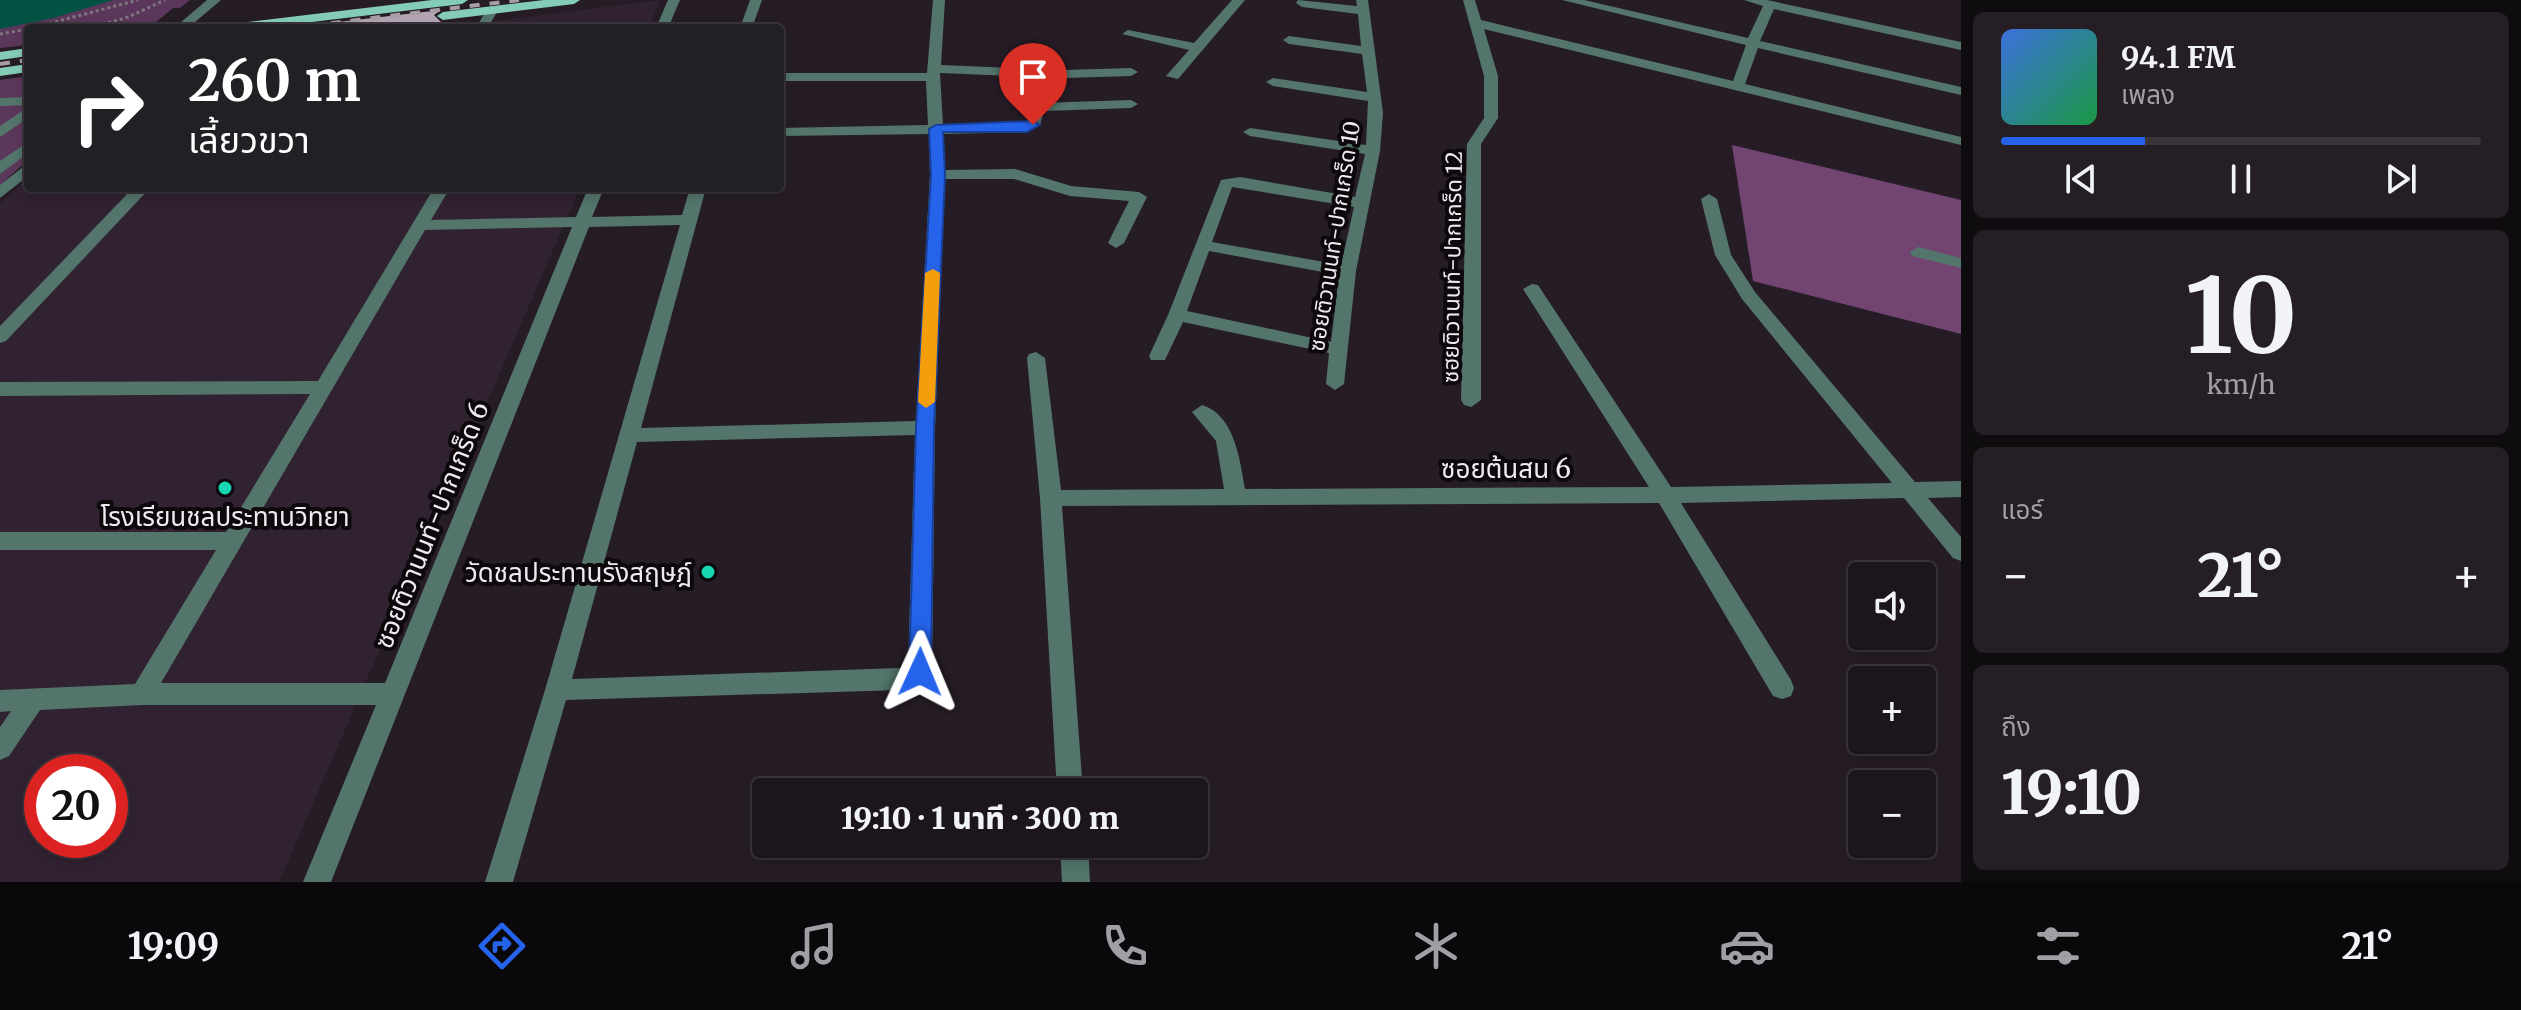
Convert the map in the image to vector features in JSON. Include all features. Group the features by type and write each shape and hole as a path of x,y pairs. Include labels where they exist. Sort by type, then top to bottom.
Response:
{"main road":[{"path":"264,24 462,0"},
{"path":"379,24 574,0"},
{"path":"0,56 24,53"},
{"path":"0,72 24,69"}],"street":[{"path":"185,24 215,0"},
{"path":"664,24 674,0"},
{"path":"747,24 756,0"},
{"path":"557,690 900,679 917,676 920,672 925,428 938,175 934,73 939,0"},
{"path":"1173,76 1239,0"},
{"name":"ซฮยติวานนท์-ปากเกร็ด 12","path":"1469,0 1491,76 1491,118 1474,144 1471,400"},
{"path":"1568,0 1961,91"},
{"path":"1750,0 1961,46"},
{"path":"1302,3 1363,5"},
{"path":"1738,86 1770,4"},
{"name":"ซอยติวานนท์-ปากเกร็ด 10","path":"1335,384 1348,271 1373,151 1376,98 1363,5"},
{"path":"484,24 492,10"},
{"path":"1476,23 1961,141"},
{"path":"1128,34 1198,48"},
{"path":"1289,40 1370,51"},
{"path":"784,77 1019,70 1064,74 1131,72"},
{"path":"1273,82 1376,98"},
{"path":"0,102 24,101"},
{"path":"784,132 1027,128 1035,122 1037,109 1041,107 1131,104"},
{"path":"0,133 24,114"},
{"path":"1250,132 1373,151"},
{"path":"0,169 24,149"},
{"path":"0,193 24,172"},
{"path":"938,175 1015,174 1070,191 1139,197 1116,243"},
{"path":"1158,356 1177,315 1224,186 1229,182 1360,203"},
{"path":"0,337 138,192"},
{"path":"142,694 440,192"},
{"name":"ซอยติวานนท์-ปากเกร็ด 6","path":"317,882 591,223 595,192"},
{"path":"499,882 557,690 697,192"},
{"path":"1709,199 1723,255 1748,295 1961,552"},
{"path":"420,225 688,220"},
{"path":"1203,245 1348,271"},
{"path":"1918,252 1961,263"},
{"path":"1532,289 1665,495 1782,688"},
{"path":"1177,315 1337,349"},
{"path":"1036,358 1051,498 1069,778"},
{"path":"0,389 324,387"},
{"path":"1202,412 1226,439 1236,496"},
{"path":"627,435 925,428"},
{"name":"ซอยต้นสน 6","path":"1051,498 1665,495 1961,489"},
{"path":"0,541 233,541"},
{"path":"0,701 142,694 393,694"},
{"path":"2,741 32,701"},
{"path":"1075,858 1076,882"}],"path":[{"path":"45,24 138,0"},
{"path":"104,24 136,14 165,0"},
{"path":"0,34 24,29"}],"shaded area":[{"path":"0,0 190,0 180,8 173,8 154,24 24,24 24,45 0,48"},
{"path":"0,0 114,0 53,18 0,29"},
{"path":"660,0 651,24 471,24"},
{"path":"24,77 24,164 0,185 0,80"},
{"path":"1732,145 1961,200 1961,334 1753,281"},
{"name":"โรงเรียนชลประทานวิทยา","path":"24,182 24,192 578,192 279,882 0,882 0,203"}],"building":[{"path":"441,10 434,15 441,22 426,24 321,24"}],"railway":[{"path":"324,24 519,0"},
{"path":"0,64 24,61"}],"slow traffic":[{"path":"926,402 933,273"}],"place":[{"name":"โรงเรียนชลประทานวิทยา","path":"225,488"},
{"name":"วัดชลประทานรังสฤษฎ์","path":"708,572"}],"route":[{"path":"920,672 925,428 938,175 936,129 1027,128 1033,125"}]}
